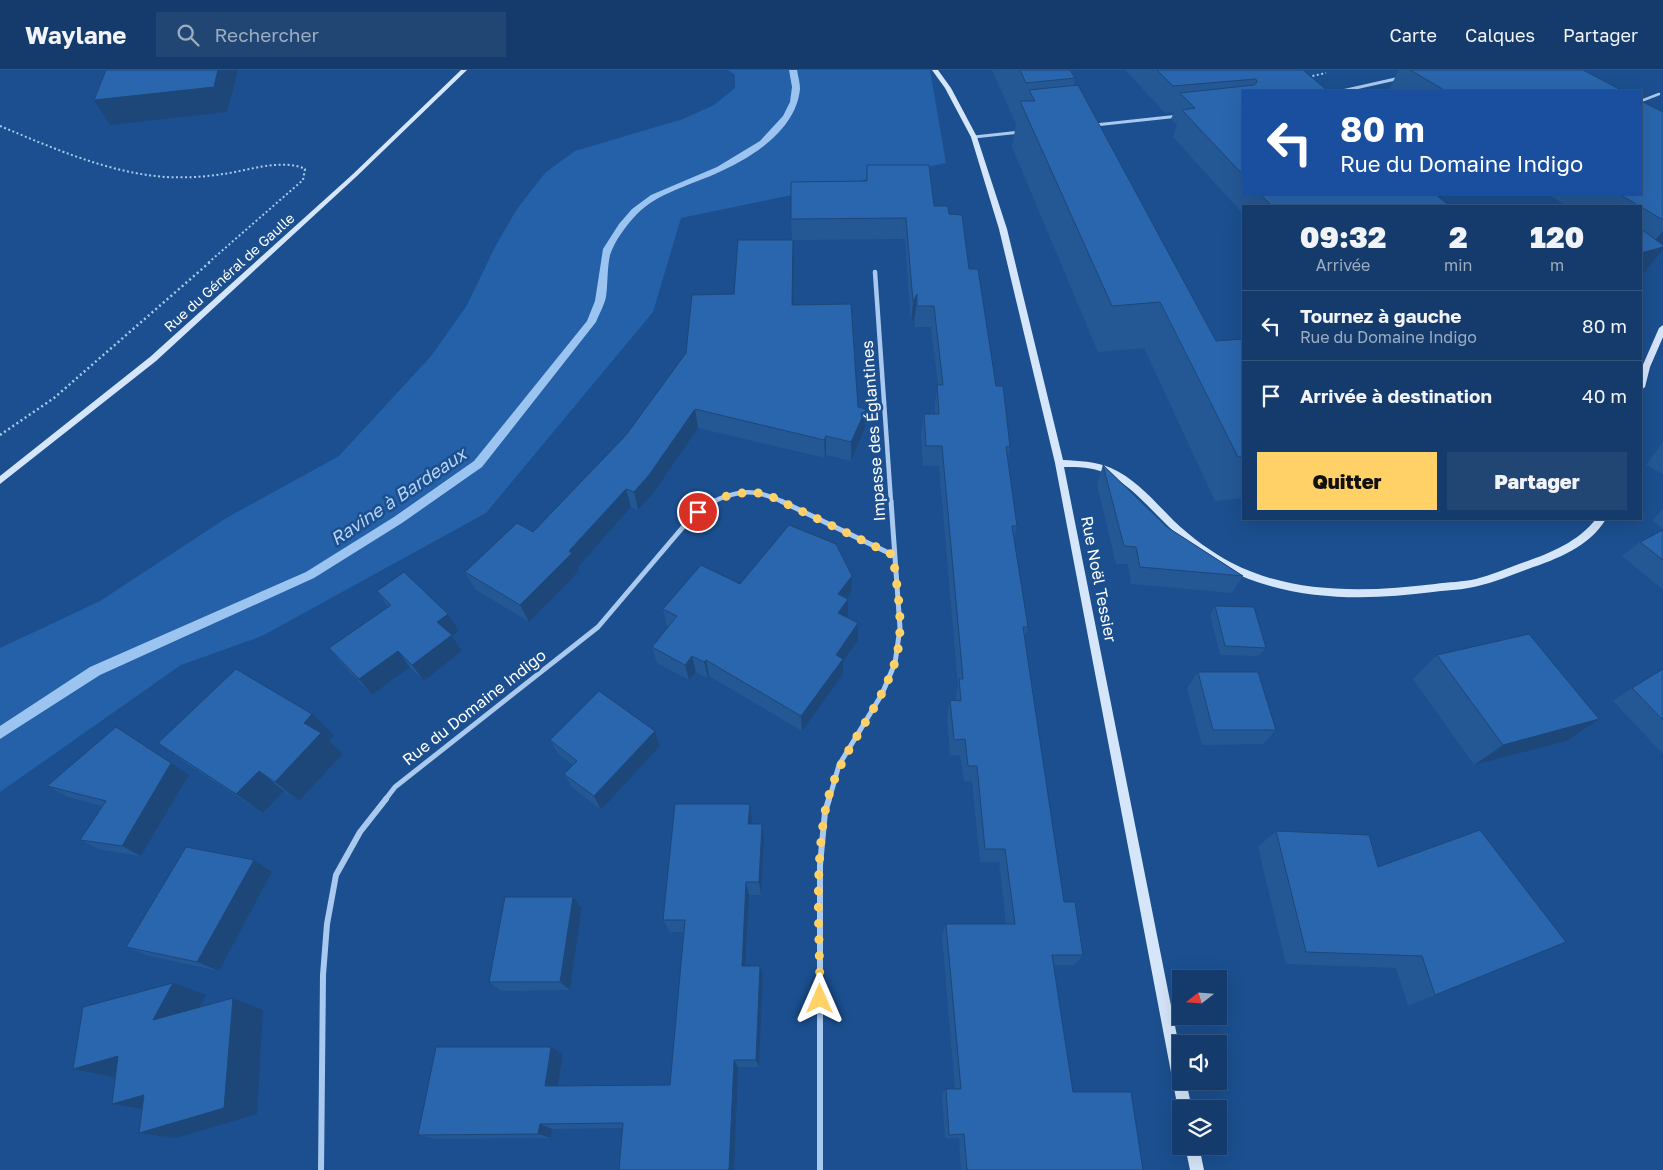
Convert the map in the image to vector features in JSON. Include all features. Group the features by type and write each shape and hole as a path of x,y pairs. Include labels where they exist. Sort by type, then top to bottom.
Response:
{"street":[{"name":"Rue du Général de Gaulle","path":"0,481 153,358 347,182 464,70"},
{"name":"Rue Noël Tessier","path":"935,70 948,88 974,137 1003,229 1059,463 1183,1100"},
{"path":"1347,90 1404,77"},
{"path":"1090,126 1187,115"},
{"path":"974,137 1023,132"},
{"name":"Impasse des Églantines","path":"820,1170 820,866 825,812 839,765 882,694 895,663 900,628 893,555 874,272"},
{"path":"1642,383 1646,367 1663,328"},
{"path":"1059,463 1098,466 1108,472 1139,494 1182,534 1230,566 1282,585 1314,591 1410,592 1478,582 1559,555 1597,526 1600,520"},
{"name":"Rue du Domaine Indigo","path":"321,1170 323,975 327,924 336,875 360,832 395,788 598,627 689,520 707,505 727,495 748,491 766,494 893,555"},
{"path":"1194,1155 1197,1170"}],"lane":[{"path":"1642,102 1659,94"}],"path":[{"path":"1302,78 1327,73"},
{"path":"0,126 82,160 141,174 191,178 283,165 298,165 305,169 303,180 54,398 0,435"}],"shaded area":[{"path":"728,70 930,70 946,163 681,218 653,312 486,513 262,636 181,665 0,792 0,648 100,601 228,517 339,456 432,355 467,305 495,247 517,209 545,173 575,151 683,119 714,105 735,88 735,75"}],"building":[{"path":"106,70 218,70 214,87 94,100"},
{"path":"1020,70 1070,70 1075,78 1026,83"},
{"path":"1157,70 1303,70 1327,90 1242,90 1242,174 1182,110 1195,108 1180,93 1254,85 1257,82 1256,79 1173,86"},
{"path":"1410,70 1583,70 1621,90 1444,90"},
{"path":"1078,85 1216,341 1242,339 1242,456 1238,457 1160,302 1112,306 1020,101 1035,101 1029,90"},
{"path":"1642,102 1663,112 1663,220 1642,208 1642,205 1638,205 1621,195 1642,195"},
{"path":"867,165 929,165 934,206 948,206 949,214 962,215 969,269 978,269 996,386 1003,386 1010,447 1006,447 1017,526 1012,526 1028,627 1023,627 1064,902 1075,902 1083,955 1052,955 1073,1092 1131,1092 1143,1170 967,1170 964,1134 949,1135 946,1089 961,1089 946,924 1015,924 1005,849 985,849 977,766 968,766 965,739 954,740 950,700 961,701 959,679 963,679 942,446 926,446 924,414 939,414 937,385 943,385 934,306 917,306 917,294 913,302 906,218 791,219 791,182 867,181"},
{"path":"1261,195 1436,195 1449,205 1267,204 1270,204"},
{"path":"1642,230 1663,245 1663,247 1642,253"},
{"path":"738,240 793,240 792,305 851,304 858,407 866,409 851,442 826,436 824,440 695,409 649,475 634,492 626,489 569,551 572,553 520,605 465,572 517,523 533,532 626,435 686,353 692,295 734,294"},
{"path":"1103,465 1167,527 1243,576 1140,567 1136,547 1124,546"},
{"path":"789,525 836,544 852,576 838,594 848,599 838,613 858,623 836,655 843,659 801,716 706,660 704,662 692,656 685,665 652,647 677,616 663,609 701,565 740,584"},
{"path":"1663,530 1663,560 1640,542"},
{"path":"404,572 448,614 437,622 452,635 412,665 398,651 359,679 329,648 391,605 377,591"},
{"path":"1215,606 1254,607 1266,648 1225,646"},
{"path":"1529,634 1599,719 1503,745 1437,655"},
{"path":"236,669 312,714 304,723 321,733 275,782 259,771 236,794 158,743"},
{"path":"1663,669 1663,720 1632,688"},
{"path":"1198,672 1258,672 1276,730 1213,730"},
{"path":"599,691 655,731 594,796 564,774 577,761 550,740"},
{"path":"116,727 171,763 122,846 80,840 106,801 47,786"},
{"path":"675,804 750,804 748,824 762,824 759,882 746,882 742,966 760,966 756,1060 734,1060 729,1170 619,1170 623,1123 540,1124 538,1134 418,1135 436,1047 551,1047 545,1086 670,1085 685,920 663,920"},
{"path":"1480,830 1566,942 1435,995 1422,956 1306,952 1276,831 1369,835 1378,867"},
{"path":"186,847 254,860 197,962 126,947"},
{"path":"505,897 573,897 560,982 489,982"},
{"path":"173,983 153,1020 233,998 224,1108 139,1133 144,1095 112,1104 118,1056 73,1069 83,1007"}],"waterway":[{"name":"Ravine à Bardeaux","path":"0,733 95,671 310,575 398,520 478,464 591,322 600,301 606,255 614,237 622,226 635,211 654,197 710,174 734,162 763,143 786,117 794,102 796,87 793,70"}],"route":[{"path":"698,512 727,495 748,491 766,494 893,555 900,628 895,663 882,694 839,765 825,812 820,866 820,999"}]}
